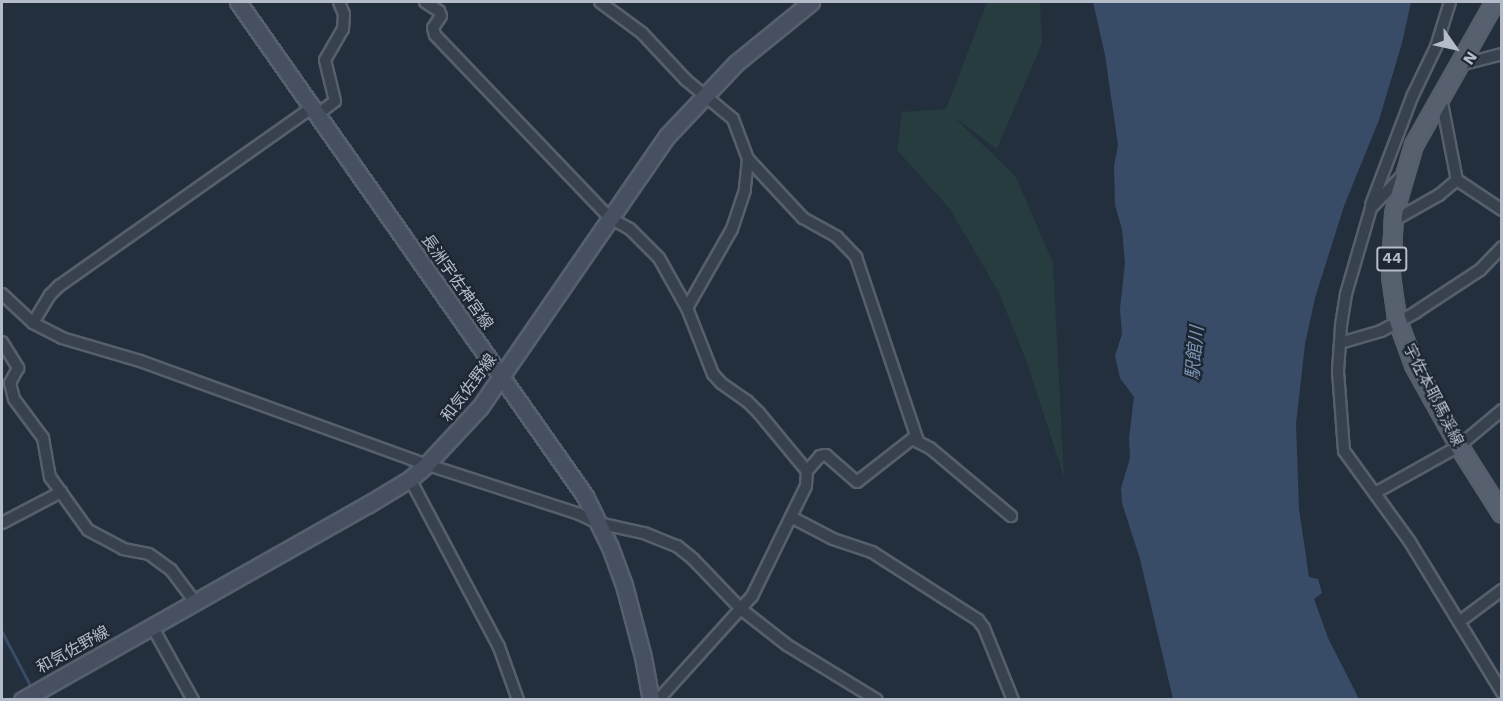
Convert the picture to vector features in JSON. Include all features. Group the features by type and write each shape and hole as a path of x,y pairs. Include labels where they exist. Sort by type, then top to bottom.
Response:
{"main road":[{"name":"長洲宇佐神宮線","path":"238,2 572,477 610,547 630,604 651,699"},
{"name":"和気佐野線","path":"22,699 410,479 426,465 471,419 657,149 703,96 751,49 811,2"},
{"name":"宇佐本耶馬渓線","path":"1495,2 1419,133 1404,174 1393,221 1391,276 1398,322 1414,366 1459,446 1502,514"}],"street":[{"path":"33,323 50,294 59,286 315,110 335,100 325,60 343,29 344,14 339,2"},
{"path":"425,2 439,11 441,16 433,28 435,35 610,218 630,229 659,258 687,308 713,374 759,413 807,471"},
{"path":"600,2 642,33 703,96 733,119 748,159 803,218 845,243 856,257 918,441 1011,516"},
{"path":"1450,2 1436,47 1412,98 1371,208 1346,294 1340,343 1339,396 1344,451 1410,542 1502,692"},
{"path":"1460,65 1502,54"},
{"path":"1441,96 1457,180 1502,210"},
{"path":"687,308 732,229 745,190 748,159"},
{"path":"1371,208 1404,174"},
{"path":"1393,221 1430,201 1457,180"},
{"path":"1340,343 1372,334 1398,322 1480,270 1502,247"},
{"path":"2,294 33,323 62,338 158,367 426,465 579,514 598,523 644,533 677,546 693,559 741,609 787,645 877,699"},
{"path":"2,342 18,368 10,383 12,393 43,438 48,470 88,530 123,549 149,554 171,570 195,602"},
{"path":"1375,493 1459,446 1502,410"},
{"path":"658,699 741,609 761,582 806,486 807,471 820,456 826,455 857,482 907,441 918,441"},
{"path":"410,479 499,647 518,699"},
{"path":"2,523 61,492"},
{"path":"791,517 833,539 872,552 978,620 984,628 1013,699"},
{"path":"1459,622 1502,590"},
{"path":"152,626 193,699"}],"green space":[{"path":"987,2 1040,2 1042,43 997,149 953,116 1016,177 1053,263 1064,477 1025,357 998,291 950,209 897,150 902,112 946,109"}],"water":[{"name":"駅館川","path":"1093,2 1411,2 1402,43 1379,120 1344,206 1315,298 1305,344 1296,424 1299,509 1309,577 1318,579 1322,593 1314,599 1328,638 1359,699 1173,699 1140,559 1122,503 1121,488 1130,458 1129,438 1134,397 1120,378 1115,356 1122,334 1120,309 1125,263 1122,229 1115,205 1114,166 1118,145 1105,55"}],"waterway":[{"path":"2,632 32,689"}]}
